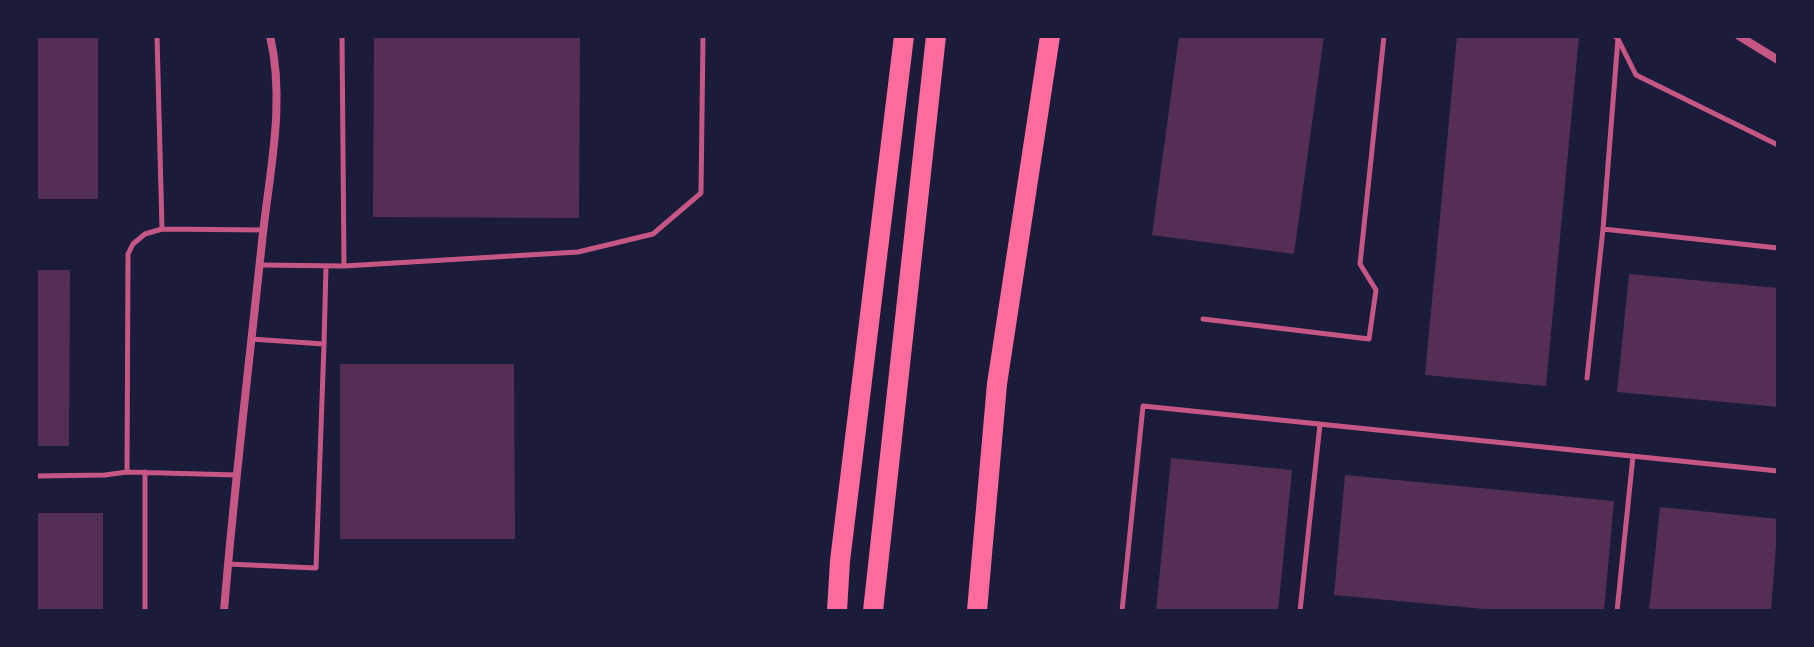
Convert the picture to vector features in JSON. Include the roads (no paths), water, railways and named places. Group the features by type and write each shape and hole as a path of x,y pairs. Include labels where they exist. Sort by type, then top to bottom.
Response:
{"highway":[{"path":"837,611 842,545 904,36"},
{"path":"873,611 936,36"},
{"path":"977,611 997,384 1050,36"}],"street":[{"path":"224,611 277,100 270,36"},
{"path":"1739,36 1778,60"}],"lane":[{"path":"157,36 162,229"},
{"path":"342,36 344,266"},
{"path":"259,265 344,266 578,252 653,234 701,193 703,36"},
{"path":"1203,319 1369,339 1376,290 1360,264 1384,36"},
{"path":"1616,37 1636,75 1778,145"},
{"path":"1587,378 1603,229 1616,37"},
{"path":"127,472 128,254 133,244 145,234 162,229 263,230"},
{"path":"1603,229 1778,248"},
{"path":"228,564 316,568 326,266"},
{"path":"251,339 324,344"},
{"path":"1122,611 1143,406 1778,471"},
{"path":"1300,611 1320,424"},
{"path":"1617,611 1633,456"},
{"path":"36,476 127,472 237,475"},
{"path":"145,472 145,611"}]}
